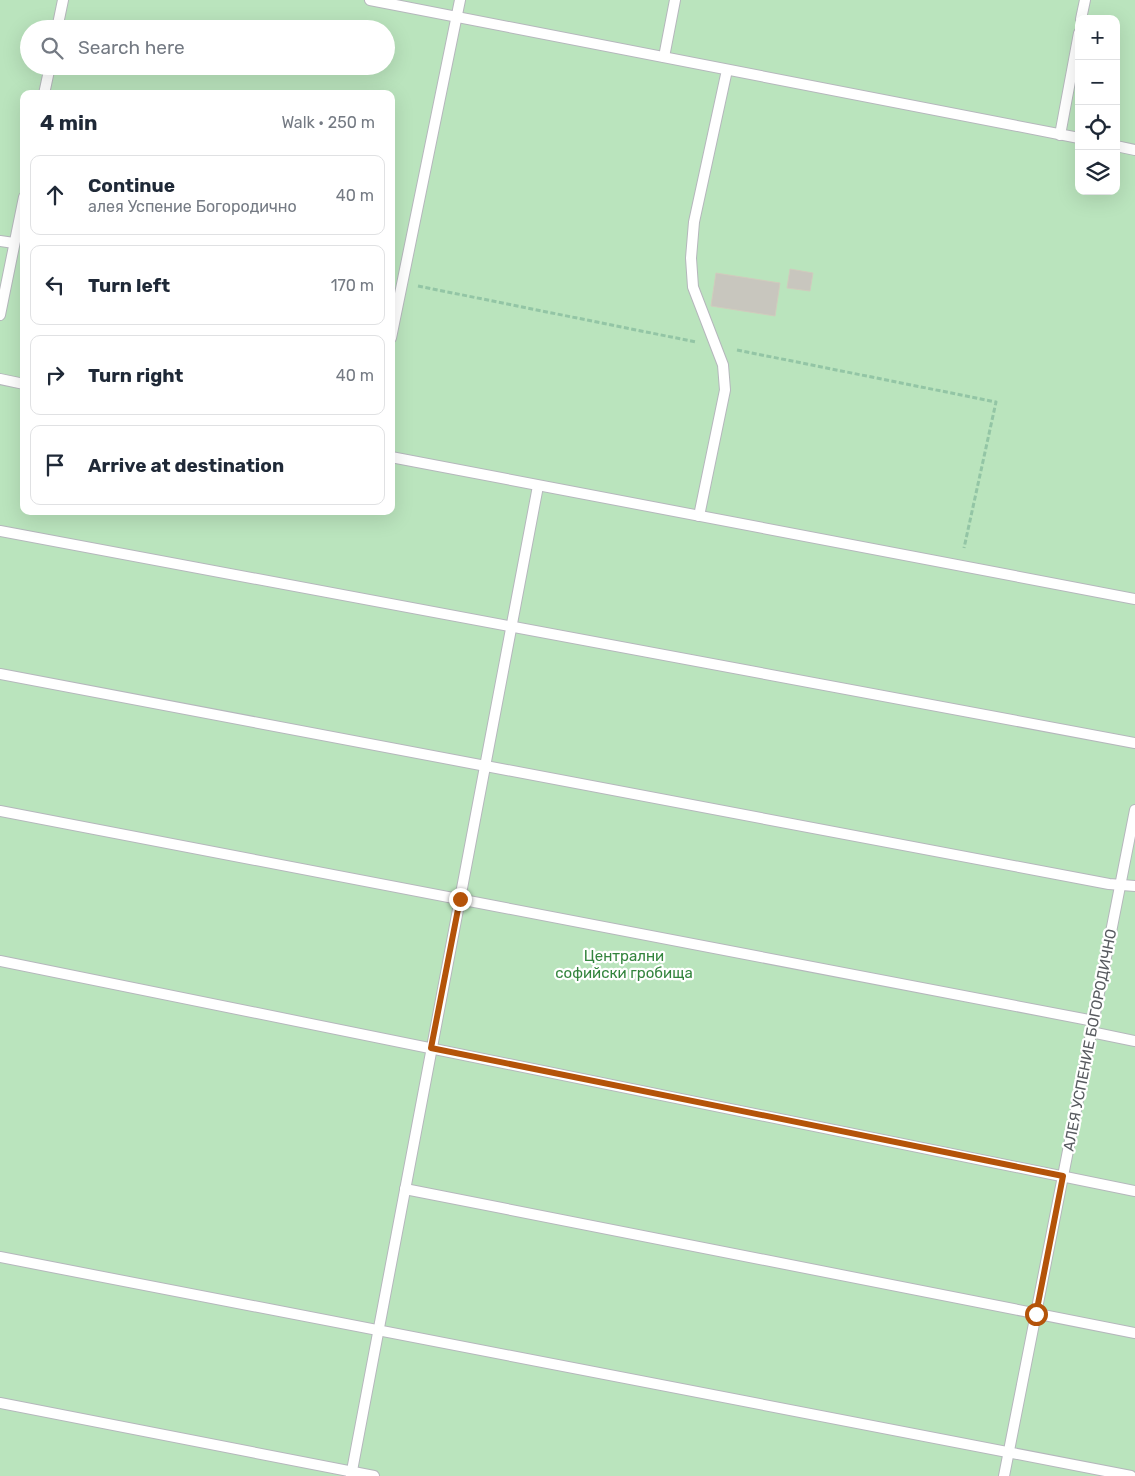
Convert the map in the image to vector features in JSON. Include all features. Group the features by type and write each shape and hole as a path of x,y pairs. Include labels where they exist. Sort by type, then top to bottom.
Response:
{"lane":[{"path":"59,20 63,0"},
{"path":"370,0 1075,137"},
{"path":"395,318 460,0"},
{"path":"664,58 675,0"},
{"path":"1082,15 1085,0"},
{"path":"1060,135 1075,54"},
{"path":"699,516 725,390 723,365 714,346 693,287 691,258 694,222 727,70"},
{"path":"45,90 48,75"},
{"path":"1120,147 1135,150"},
{"path":"0,315 20,216"},
{"path":"0,241 14,244"},
{"path":"0,379 20,383"},
{"path":"395,458 1135,599"},
{"path":"351,1474 538,486"},
{"path":"0,531 1135,743"},
{"path":"0,674 1135,886"},
{"name":"АЛЕЯ УСПЕНИЕ БОГОРОДИЧНО","path":"1004,1476 1135,810"},
{"path":"0,811 1094,1021"},
{"path":"0,961 1135,1190"},
{"path":"1092,1032 1135,1041"},
{"path":"405,1188 1135,1333"},
{"path":"0,1257 1131,1476"},
{"path":"0,1403 351,1474 374,1476"}],"path":[{"path":"402,283 996,402 960,566"}],"green space":[{"name":"Централни софийски гробища","path":"0,0 1135,0 1135,1476 0,1476"}],"building":[{"path":"790,269 813,273 810,291 787,288"},
{"path":"716,273 780,283 775,316 711,306"}],"route":[{"path":"460,899 431,1048 1063,1176 1036,1314"}]}
